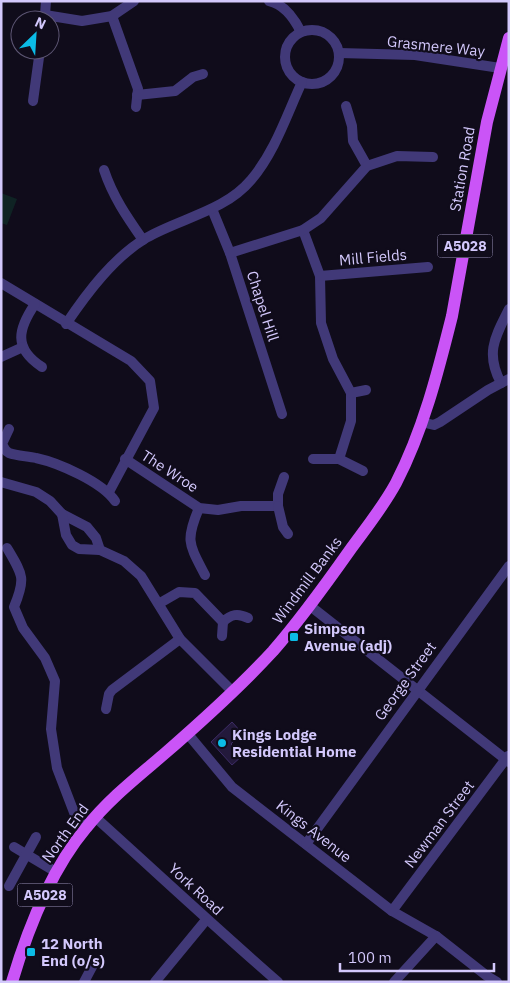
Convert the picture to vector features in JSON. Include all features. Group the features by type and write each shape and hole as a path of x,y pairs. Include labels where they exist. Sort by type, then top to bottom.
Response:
{"main road":[{"name":"Station Road","path":"421,422 437,374 452,316 487,122 509,38"},
{"name":"Windmill Banks","path":"187,733 232,692 272,651 367,528 392,490 421,422"},
{"name":"North End","path":"12,982 24,944 56,872 90,822 116,795 187,733"}],"street":[{"path":"60,19 82,21 112,16 134,1"},
{"path":"269,1 275,2 285,10 301,32"},
{"path":"112,16 138,89 136,107"},
{"path":"318,31 327,35 337,47 339,53 335,71 329,78 312,84 302,82 289,71 285,53 291,40 301,32 318,31"},
{"name":"Grasmere Way","path":"339,53 415,55 500,68"},
{"path":"33,101 39,60"},
{"path":"137,95 175,90 203,74"},
{"path":"66,324 91,288 143,240 185,219 212,209 232,197 251,181 265,161 302,82"},
{"path":"346,106 354,141 367,166"},
{"path":"230,253 303,230 321,218 367,166 397,156 433,157"},
{"path":"104,170 112,193 143,240"},
{"name":"Chapel Hill","path":"212,209 230,253 282,414"},
{"name":"Mill Fields","path":"303,230 320,276 321,323 333,359 351,393 351,421 339,460"},
{"name":"Mill Fields","path":"320,276 428,267"},
{"path":"1,284 131,361 150,381 154,408 124,459 112,496 63,467 4,450 2,444 9,429"},
{"path":"35,304 23,322 23,347 32,360 42,367"},
{"path":"421,422 434,425 505,381 493,368 491,358 498,330 509,308"},
{"path":"1,356 23,347"},
{"path":"351,393 366,390"},
{"name":"The Wroe","path":"124,459 199,508 218,510 241,506 278,506"},
{"path":"313,459 339,460 363,471"},
{"path":"284,477 278,494 278,506 283,527 288,534"},
{"path":"1,482 36,492 50,501 62,514 87,527 96,538 100,550"},
{"name":"The Wroe","path":"199,508 189,531 193,552 205,575"},
{"path":"62,514 66,535 72,545 80,549 100,550 124,561 141,576 180,639 232,692"},
{"name":"York Road","path":"7,548 18,567 22,585 14,607 23,628 44,658 55,681 51,729 57,768 76,815 130,847 206,920 278,982"},
{"name":"George Street","path":"306,844 416,690 509,566"},
{"path":"160,604 179,592 195,593 223,622"},
{"path":"309,605 416,690 508,759"},
{"path":"222,636 223,622 230,615 248,618"},
{"path":"106,709 108,694 112,690 180,639"},
{"name":"Kings Avenue","path":"187,733 232,787 392,912 436,936 486,976 497,982"},
{"name":"Newman Street","path":"392,912 508,759"},
{"path":"9,886 36,838"},
{"path":"14,847 56,872"},
{"path":"155,982 206,920"},
{"path":"394,982 436,936"},
{"path":"84,982 92,967"}],"green space":[{"path":"1,193 17,199 7,225 1,223"}],"building":[{"name":"Kings Lodge Residential Home","path":"232,722 242,733 231,744 242,756 232,765 211,742"}],"place":[{"name":"Simpson Avenue (adj)","path":"294,637"},
{"name":"Kings Lodge Residential Home","path":"222,743"},
{"name":"12 North End (o/s)","path":"31,952"}]}
